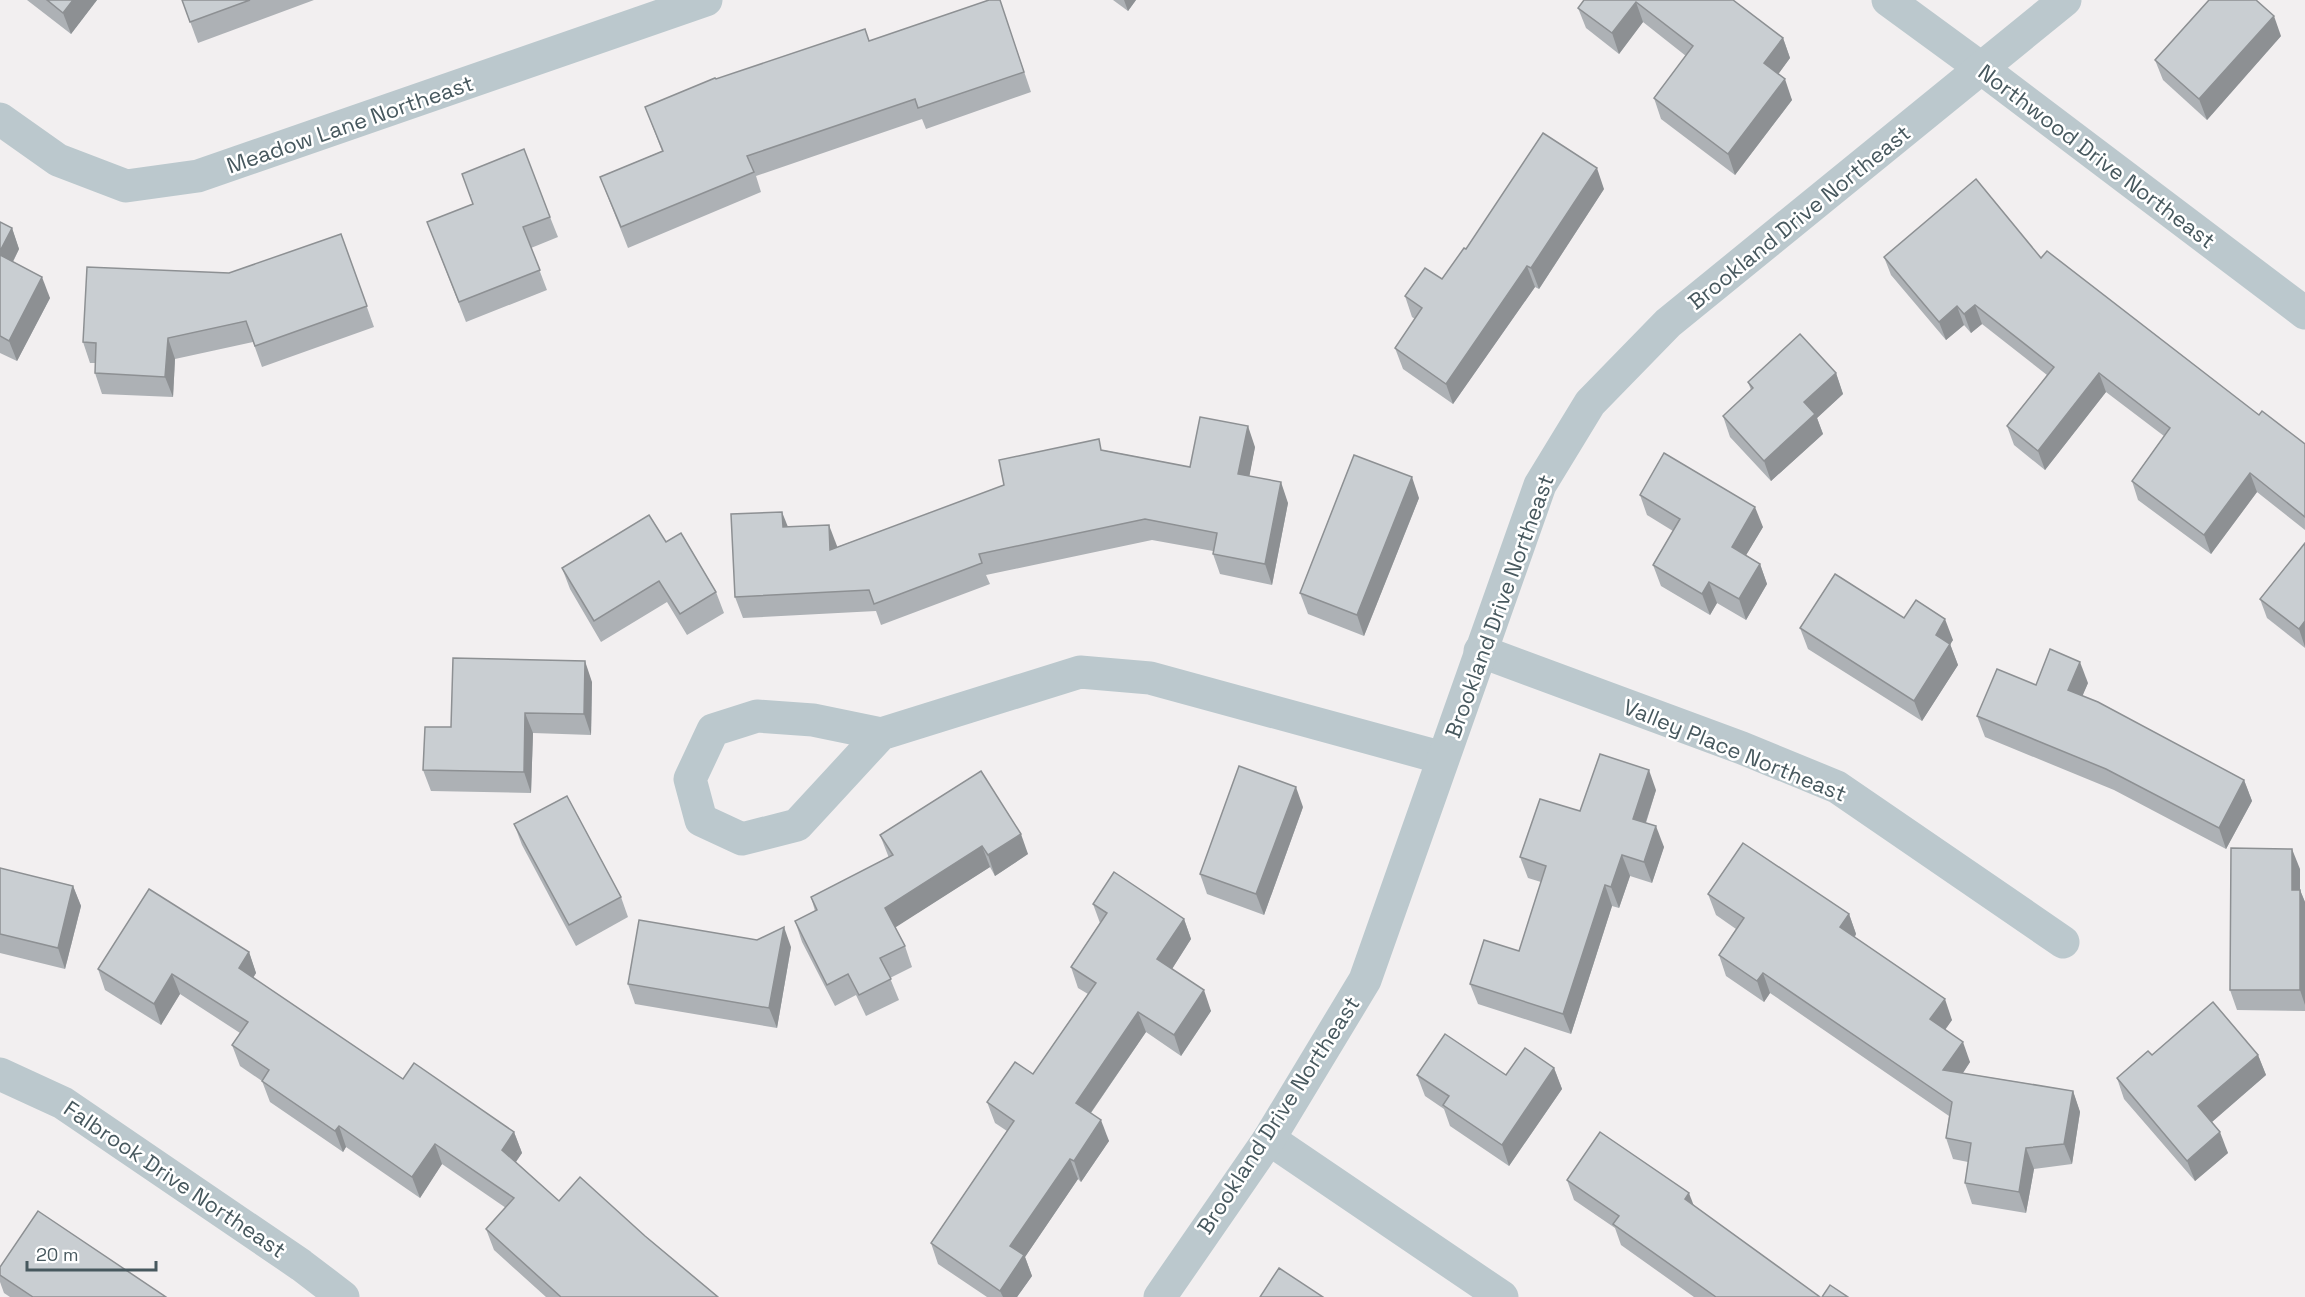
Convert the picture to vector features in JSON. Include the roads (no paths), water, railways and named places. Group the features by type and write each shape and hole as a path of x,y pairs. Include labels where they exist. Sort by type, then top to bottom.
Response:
{"street":[{"name":"Meadow Lane Northeast","path":"0,119 58,160 126,186 198,176 706,0"},
{"name":"Northwood Drive Northeast","path":"1888,0 2305,313"},
{"name":"Brookland Drive Northeast","path":"1160,1297 1269,1139 1365,980 1540,485 1590,403 1668,323 2065,0"},
{"name":"Valley Place Northeast","path":"1480,651 1742,748 1837,787 2063,942"},
{"path":"881,734 797,825 742,839 701,820 690,779 714,730 757,716 813,720 881,734 1080,672 1150,678 1443,758"},
{"name":"Falbrook Drive Northeast","path":"0,1074 63,1103 301,1265 343,1297"},
{"path":"1269,1139 1502,1297"}]}
